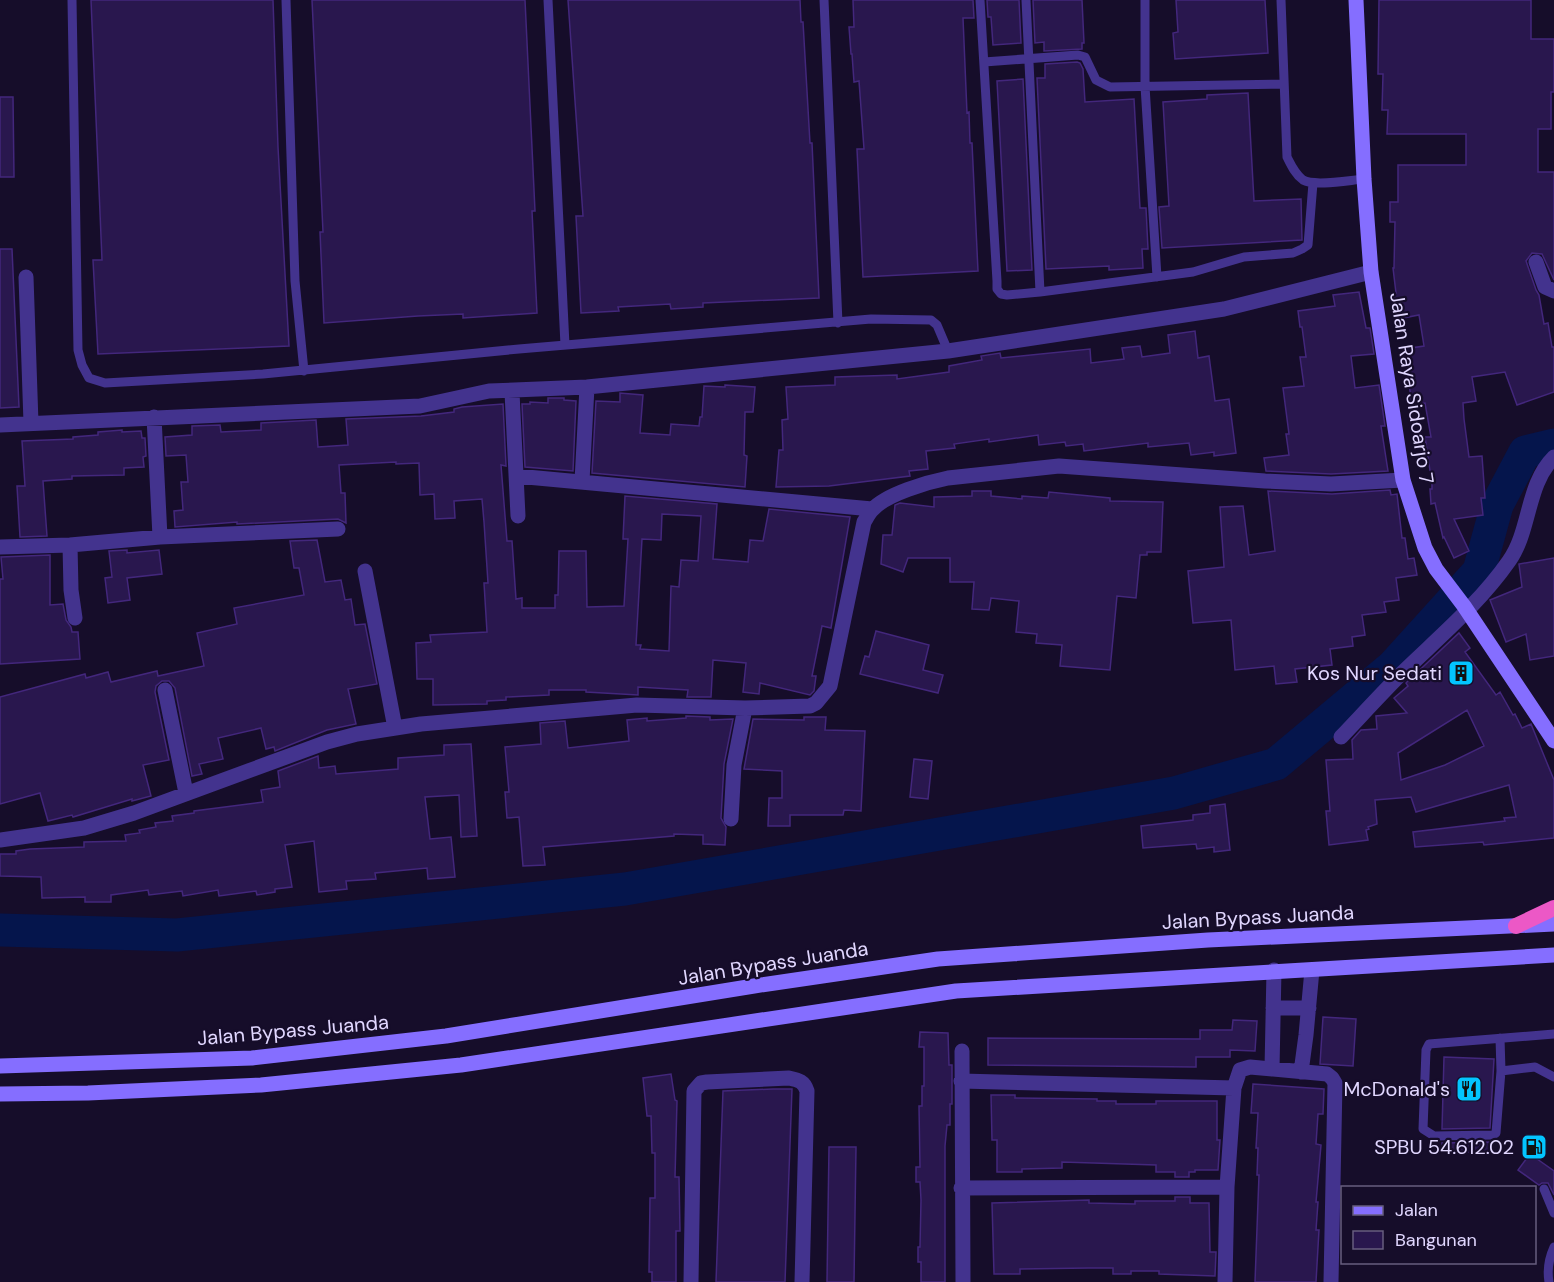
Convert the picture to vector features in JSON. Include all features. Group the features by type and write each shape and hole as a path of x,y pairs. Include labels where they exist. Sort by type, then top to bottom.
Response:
{"highway":[{"path":"1516,926 1554,908"}],"main road":[{"name":"Jalan Raya Sidoarjo 7","path":"1356,0 1364,179 1371,272 1403,480 1425,548 1441,578 1466,609 1554,741"},
{"name":"Jalan Bypass Juanda","path":"0,1066 252,1058 446,1036 753,986 938,959 1208,940 1554,924"},
{"path":"0,1094 88,1094 261,1085 461,1065 937,992 1554,955"}],"street":[{"path":"1536,262 1545,287 1554,291"},
{"path":"0,425 420,406 489,391 512,392 587,387 948,351 1224,309 1371,272"},
{"path":"26,277 31,423"},
{"path":"582,482 587,387"},
{"path":"512,392 518,516"},
{"path":"154,417 160,537"},
{"path":"1341,737 1510,561 1523,537 1535,489 1547,464 1554,457"},
{"path":"0,840 84,828 134,813 327,742 357,734 395,728 637,705 745,708 810,706 816,703 830,686 864,522 872,509 902,492 932,481 1059,466 1331,484 1403,480"},
{"path":"516,476 872,509"},
{"path":"0,547 338,529"},
{"path":"70,545 71,590 75,618"},
{"path":"365,571 395,728"},
{"path":"165,690 186,793"},
{"path":"731,819 734,765 745,708"},
{"path":"1272,1069 1274,970"},
{"path":"1301,1072 1312,970"},
{"path":"1273,1008 1309,1008"},
{"path":"962,1051 963,1282"},
{"path":"1225,1282 1227,1187 1234,1088 1240,1070 1250,1067 1327,1074 1335,1083 1331,1282"},
{"path":"691,1282 696,1088 707,1082 789,1078 800,1081 805,1085 807,1091 802,1282"},
{"path":"961,1081 1234,1088"},
{"path":"961,1188 1227,1187"}],"lane":[{"path":"72,0 78,350 89,378 105,383 304,371 565,345 871,319 931,320 937,325 948,351"},
{"path":"286,0 295,281 304,371"},
{"path":"548,0 565,345"},
{"path":"824,0 838,323"},
{"path":"980,0 997,289 1001,294 1040,292 1193,272 1244,257 1293,253 1308,245 1314,183"},
{"path":"1026,0 1040,292"},
{"path":"1145,0 1145,86 1157,277"},
{"path":"1281,0 1287,157 1293,170 1304,180 1314,183 1364,179"},
{"path":"984,62 1078,55 1085,57 1096,80 1110,87 1284,84"},
{"path":"1500,1038 1501,1071 1496,1133 1490,1136 1434,1136 1425,1132 1423,1129 1426,1050 1429,1044 1500,1038 1554,1034"},
{"path":"1501,1071 1535,1067 1554,1077"},
{"path":"1544,1189 1554,1213"},
{"path":"1549,1282 1549,1264 1554,1247"}],"building":[{"path":"91,0 273,0 289,346 98,354 93,260 102,260"},
{"path":"312,0 525,0 535,211 532,211 537,313 463,318 463,314 418,316 324,323 320,232 323,232"},
{"path":"568,0 800,0 810,143 812,143 819,298 703,303 703,307 671,309 670,304 618,307 619,311 581,313 576,216 583,216"},
{"path":"853,0 973,0 974,18 963,18 978,271 863,277 857,149 864,149 859,81 854,82 849,27 854,27"},
{"path":"987,0 1019,0 1021,43 993,45"},
{"path":"1033,0 1082,0 1084,43 1082,43 1082,49 1044,51 1044,42 1035,43"},
{"path":"1176,0 1265,0 1268,53 1175,59 1173,33 1178,32"},
{"path":"1379,0 1531,0 1531,39 1554,39 1551,129 1538,129 1538,172 1554,172 1554,280 1542,254 1532,253 1526,261 1539,295 1544,324 1548,323 1552,347 1554,347 1554,392 1517,405 1505,372 1472,377 1476,401 1463,403 1464,419 1469,457 1482,456 1485,498 1481,498 1483,515 1454,519 1469,551 1454,558 1443,538 1435,503 1431,504 1432,484 1425,437 1431,437 1425,403 1412,405 1404,349 1424,346 1419,315 1398,319 1393,268 1395,222 1390,222 1390,202 1398,202 1398,165 1466,165 1466,134 1387,134 1388,110 1382,110 1383,74 1378,74"},
{"path":"1077,62 1083,69 1085,102 1134,99 1140,208 1146,208 1148,249 1142,249 1143,268 1109,270 1109,266 1046,269 1037,78 1045,78 1045,64"},
{"path":"1023,79 1032,270 1007,271 997,81"},
{"path":"1248,93 1254,201 1301,199 1302,240 1162,248 1159,207 1169,206 1163,102 1207,99 1207,95"},
{"path":"0,97 13,97 14,177 0,177"},
{"path":"0,249 12,249 19,407 0,408"},
{"path":"1359,292 1366,328 1370,328 1374,354 1351,356 1355,388 1379,385 1385,426 1381,426 1388,471 1331,474 1266,471 1264,458 1289,455 1286,434 1289,434 1283,388 1304,386 1300,357 1306,357 1298,311 1335,306 1333,295"},
{"path":"1195,331 1198,358 1209,356 1215,401 1229,399 1236,453 1214,456 1214,452 1191,455 1189,443 1148,447 1148,443 1084,451 1083,444 1066,446 1065,442 1039,445 1038,435 954,444 955,448 926,451 928,469 909,471 910,476 829,486 776,487 779,450 783,450 782,420 788,419 786,387 835,385 835,377 897,375 897,379 949,372 949,366 982,360 981,356 1000,353 1001,358 1090,349 1091,363 1124,359 1122,348 1140,346 1142,357 1170,353 1168,335"},
{"path":"725,385 755,387 753,412 745,412 744,455 747,456 745,487 592,473 596,401 620,402 620,393 643,395 640,433 670,435 671,424 699,426 700,417 702,417 704,386 725,387"},
{"path":"548,398 576,401 573,471 525,467 522,404 548,403"},
{"path":"503,404 506,466 501,465 507,541 512,541 516,599 522,598 522,608 555,608 555,595 558,595 559,551 586,551 587,607 624,606 628,539 623,539 625,496 717,504 713,559 748,562 750,540 763,541 769,509 850,517 831,628 822,626 812,676 816,676 814,691 810,695 760,683 759,694 743,692 746,663 713,660 711,697 687,697 688,690 638,687 638,695 586,692 586,690 549,690 549,695 506,697 506,700 487,701 487,704 433,705 433,679 417,679 416,643 431,642 430,635 487,632 484,583 488,583 482,499 454,501 455,518 435,519 434,494 420,495 419,463 339,465 341,493 345,493 346,523 338,519 237,524 237,522 175,527 174,511 183,510 181,482 188,482 186,455 166,456 165,437 192,435 192,426 220,425 221,432 261,430 261,423 316,420 318,447 348,445 346,419 421,416 454,412 454,409","holes":["662,514 701,516 698,561 681,560 679,587 671,586 669,651 640,649 641,645 636,645 642,539 661,540"]},
{"path":"122,430 122,432 141,431 142,438 145,438 144,467 124,468 124,475 72,476 72,479 43,481 47,536 20,537 17,486 25,486 22,441 73,439 73,437 98,435 98,432"},
{"path":"1390,490 1391,495 1397,494 1402,538 1405,538 1408,559 1414,558 1417,575 1396,578 1399,600 1384,602 1386,612 1362,615 1365,635 1352,637 1353,646 1330,649 1332,665 1295,669 1297,682 1276,684 1274,666 1235,670 1231,620 1193,623 1188,571 1224,567 1220,507 1243,506 1249,555 1275,551 1268,491 1332,494"},
{"path":"972,491 991,491 991,496 1022,499 1022,496 1048,498 1049,492 1110,498 1110,501 1163,502 1161,552 1147,552 1147,555 1140,555 1136,598 1117,596 1110,670 1060,666 1062,645 1036,643 1037,634 1016,632 1019,601 991,598 989,610 972,609 974,582 950,582 950,558 908,558 903,572 881,564 883,535 892,535 895,505 900,503 934,507 934,497 972,496"},
{"path":"317,540 325,582 341,580 345,600 351,599 355,625 365,624 377,684 348,689 356,724 327,730 275,751 274,747 266,749 261,728 218,738 223,759 199,764 202,774 192,776 175,688 169,681 162,681 156,686 155,692 169,760 143,765 151,796 132,801 132,799 73,817 72,815 48,821 40,793 0,804 0,697 85,674 86,678 108,672 111,682 157,671 158,676 204,666 197,633 237,624 234,608 304,595 299,568 294,568 290,541"},
{"path":"127,550 127,553 159,550 162,574 127,578 130,600 108,603 105,578 112,577 109,551"},
{"path":"50,555 50,605 63,604 66,620 72,632 78,632 80,659 0,664 0,579 3,579 1,557"},
{"path":"1554,558 1554,656 1530,660 1526,634 1506,642 1490,600 1522,587 1519,564"},
{"path":"876,631 929,645 923,670 943,675 938,693 860,674 865,656 869,657"},
{"path":"1459,633 1470,648 1465,652 1496,695 1500,692 1522,728 1531,724 1554,780 1554,838 1484,845 1483,842 1415,847 1413,832 1505,821 1504,818 1516,817 1509,785 1416,812 1411,797 1375,800 1377,824 1366,830 1368,840 1329,845 1326,811 1330,811 1326,760 1353,759 1352,740 1361,730 1377,729 1376,716 1407,713 1394,698 1408,686 1406,683","holes":["1467,710 1484,746 1445,765 1401,780 1398,753"]},
{"path":"686,716 710,717 710,720 733,719 724,764 721,818 726,827 725,845 703,844 703,835 674,834 674,836 543,847 545,865 523,866 519,817 507,818 505,792 509,792 505,747 541,744 540,723 565,721 568,748 629,741 627,720 647,718 647,721 686,718"},
{"path":"804,717 826,717 825,730 865,731 861,811 844,810 843,815 790,815 790,826 768,826 769,798 782,798 782,771 744,769 753,719 804,720"},
{"path":"471,744 477,836 461,837 459,795 425,797 430,839 451,837 455,877 428,879 427,868 375,873 376,879 346,881 347,889 319,892 314,841 285,845 292,887 275,889 275,892 257,895 256,891 219,896 218,890 183,896 182,891 149,895 148,890 111,895 111,902 85,902 85,897 42,898 41,877 0,876 0,854 16,854 16,851 30,849 84,847 84,842 126,841 125,835 140,833 139,830 156,827 155,823 173,821 172,816 263,802 261,790 280,787 278,771 318,756 319,768 335,766 336,774 398,769 398,758 444,755 444,745"},
{"path":"914,759 932,761 928,799 910,797"},
{"path":"1225,804 1230,850 1214,852 1214,847 1197,849 1196,844 1143,848 1141,826 1193,820 1193,815 1210,813 1210,806"},
{"path":"1323,1017 1356,1019 1353,1066 1320,1064"},
{"path":"1233,1020 1257,1021 1255,1051 1230,1050 1230,1057 1196,1057 1196,1067 988,1065 988,1038 1200,1039 1200,1030 1232,1030"},
{"path":"920,1032 948,1033 949,1065 952,1065 952,1104 950,1104 950,1125 947,1125 945,1146 945,1282 921,1282 921,1262 918,1262 921,1200 920,1182 916,1182 916,1167 920,1167 919,1106 922,1106 922,1086 924,1086 924,1047 919,1047"},
{"name":"McDonald's","path":"1444,1057 1494,1059 1490,1128 1442,1129"},
{"path":"671,1074 677,1101 675,1177 679,1177 680,1231 676,1231 676,1282 652,1282 652,1272 649,1272 650,1198 655,1198 655,1153 652,1153 651,1116 647,1116 643,1078"},
{"path":"1253,1084 1324,1089 1323,1114 1318,1114 1316,1144 1321,1145 1316,1202 1318,1202 1316,1230 1319,1230 1316,1282 1255,1282 1259,1175 1257,1175 1258,1148 1256,1148 1258,1113 1251,1113"},
{"path":"792,1089 785,1282 716,1282 723,1091"},
{"path":"991,1095 1015,1095 1015,1098 1097,1099 1097,1101 1116,1101 1116,1104 1156,1104 1156,1101 1217,1101 1217,1140 1220,1140 1218,1170 1195,1170 1195,1172 1189,1172 1189,1177 1175,1177 1175,1172 1156,1172 1156,1165 1062,1162 1062,1168 997,1172 997,1140 992,1140"},
{"path":"1493,1142 1493,1153 1442,1151 1442,1143"},
{"path":"829,1147 856,1147 854,1282 827,1282"},
{"path":"1530,1154 1554,1171 1554,1195 1548,1183 1539,1185 1518,1170"},
{"path":"1175,1197 1190,1197 1190,1203 1209,1203 1210,1252 1216,1252 1215,1276 1159,1274 1159,1271 1131,1271 1131,1274 1113,1274 1113,1268 1020,1269 1020,1274 994,1274 992,1203 1089,1200 1089,1203 1135,1204 1135,1201 1175,1201"}],"waterway":[{"path":"0,930 177,935 625,889 1174,793 1276,764 1392,667 1479,571 1497,505 1525,452 1554,445"}],"place":[{"name":"Kos Nur Sedati","path":"1461,673"},
{"name":"McDonald's","path":"1469,1089"},
{"name":"SPBU 54.612.02","path":"1534,1147"}]}
